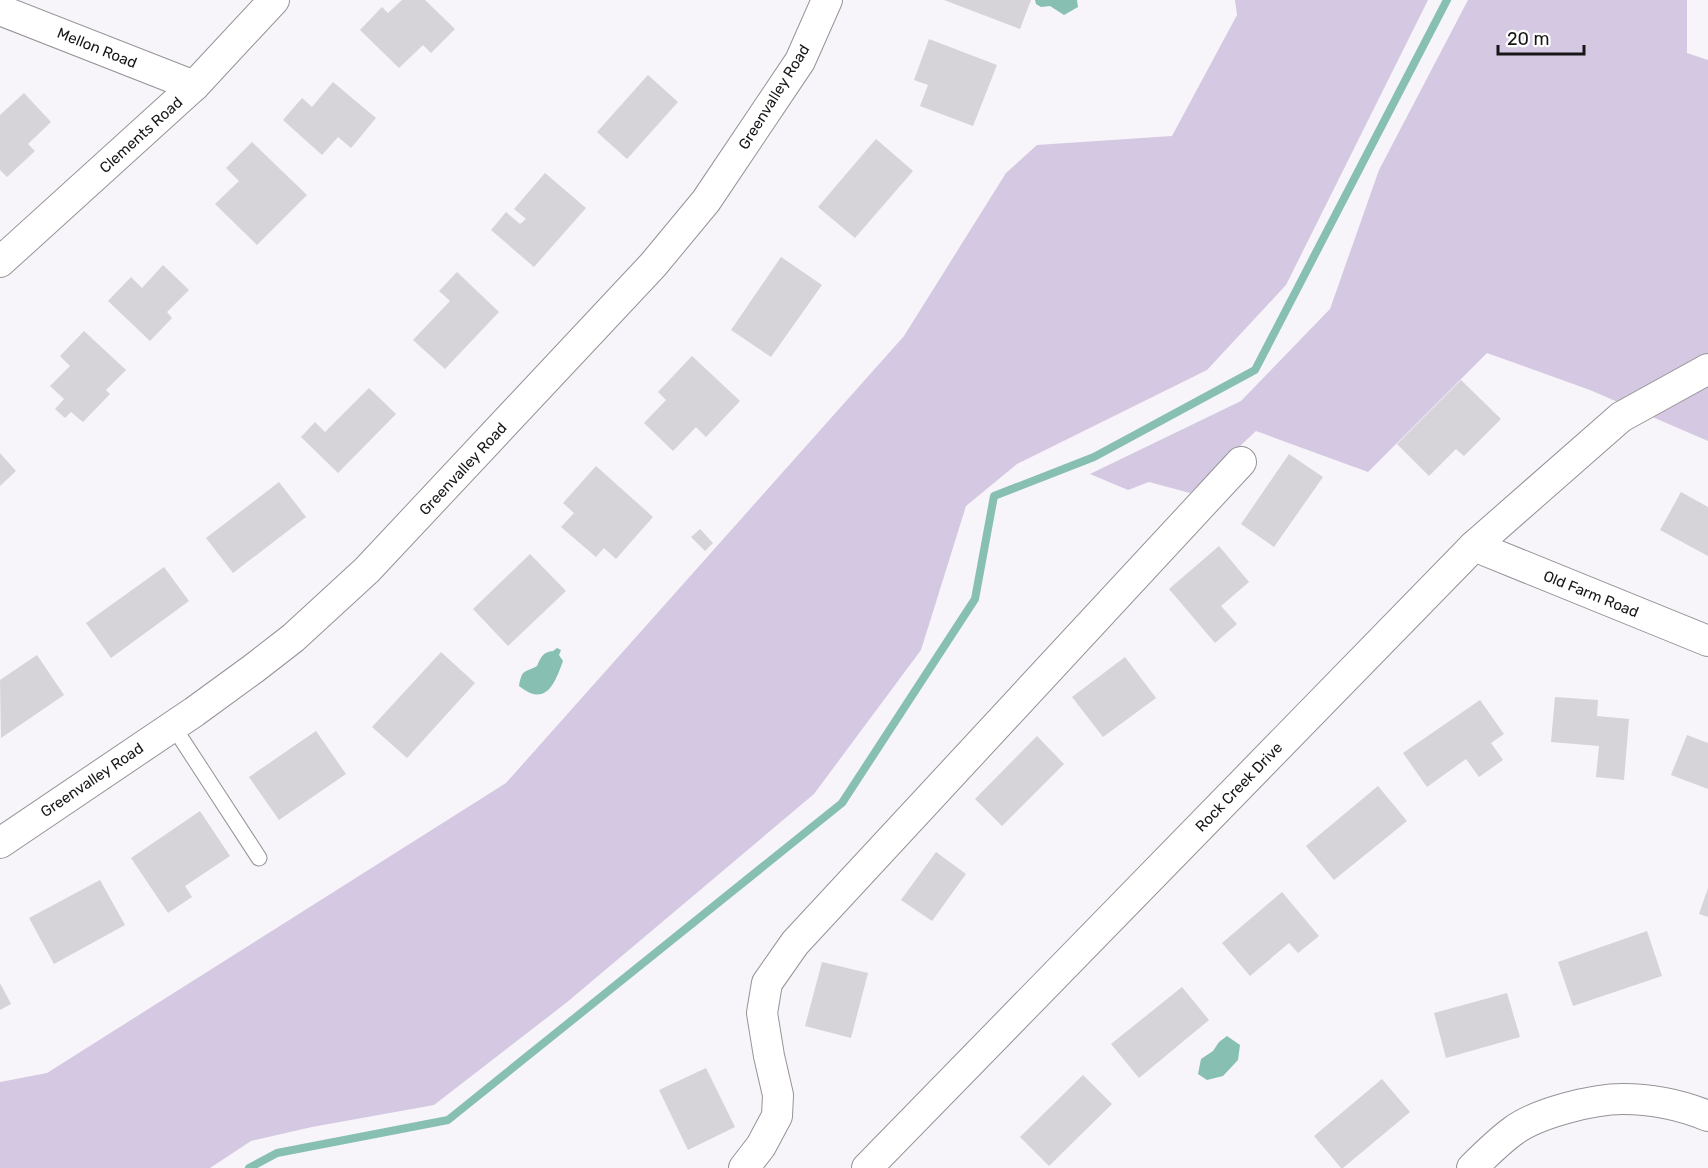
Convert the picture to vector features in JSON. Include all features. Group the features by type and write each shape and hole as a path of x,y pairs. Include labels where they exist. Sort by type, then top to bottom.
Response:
{"street":[{"name":"Clements Road","path":"0,262 194,86 274,0"},
{"name":"Greenvalley Road","path":"0,843 253,669 293,638 367,570 653,265 706,201 800,61 827,0"},
{"name":"Mellon Road","path":"0,10 194,86"},
{"name":"Rock Creek Drive","path":"867,1168 1474,546 1621,417 1708,369"},
{"path":"744,1168 761,1146 777,1116 778,1095 762,1013 767,983 795,943 1241,462"},
{"name":"Old Farm Road","path":"1474,546 1708,641"},
{"path":"1472,1168 1514,1130 1539,1116 1565,1109 1622,1099 1686,1107 1708,1116"}],"lane":[{"path":"173,726 259,858"}],"shaded area":[{"path":"1035,0 1077,0 1078,7 1064,15 1050,6 1041,7 1036,4"},
{"path":"1235,0 1428,0 1286,285 1207,370 1017,464 966,506 921,650 814,794 566,1003 434,1105 312,1127 251,1141 210,1168 0,1168 0,1082 47,1073 506,783 904,336 1006,173 1037,145 1172,136 1237,15"},
{"path":"1468,0 1687,0 1687,53 1708,60 1708,441 1590,390 1487,353 1368,472 1256,431 1190,493 1149,482 1128,490 1090,474 1241,401 1330,309 1379,170"},
{"path":"557,648 561,650 559,655 563,661 557,677 548,690 543,694 536,694 519,686 524,672 537,666 545,654"},
{"path":"1227,1036 1240,1045 1238,1060 1223,1076 1207,1080 1198,1074 1201,1059 1213,1051"}],"building":[{"path":"402,0 425,0 455,29 431,53 423,45 399,68 360,30 382,7 388,13"},
{"path":"944,0 1031,0 1020,29"},
{"path":"929,39 997,65 973,126 920,106 928,85 914,80"},
{"path":"648,75 678,102 627,159 597,132"},
{"path":"333,82 376,118 351,148 338,137 322,155 283,120 302,98 312,107"},
{"path":"24,93 51,122 28,144 35,151 7,177 0,170 0,115"},
{"path":"876,139 913,171 855,238 818,207"},
{"path":"252,142 307,195 257,245 215,204 239,181 226,168"},
{"path":"545,173 586,208 534,267 491,230 506,212 520,224 526,219 514,209"},
{"path":"781,257 822,285 771,357 731,330"},
{"path":"163,265 189,290 167,312 172,318 150,341 108,301 131,277 142,288"},
{"path":"457,272 499,312 445,369 413,340 450,301 439,291"},
{"path":"84,331 126,370 106,390 110,394 83,422 71,412 65,418 55,409 64,399 50,386 70,366 60,356"},
{"path":"692,356 740,401 706,437 696,427 673,451 644,423 666,400 658,392"},
{"path":"1461,380 1501,419 1464,456 1456,449 1429,476 1397,444"},
{"path":"369,388 396,414 338,473 301,437 315,422 325,432"},
{"path":"0,453 16,471 0,486"},
{"path":"1289,454 1323,477 1274,547 1241,524"},
{"path":"596,466 653,517 616,559 604,548 596,557 561,527 574,513 563,503"},
{"path":"279,482 306,517 233,573 206,538"},
{"path":"1681,492 1708,507 1708,556 1660,530"},
{"path":"700,529 713,543 705,551 691,537"},
{"path":"1219,546 1249,582 1221,606 1237,624 1215,643 1169,589"},
{"path":"530,554 566,591 508,646 473,609"},
{"path":"164,567 189,601 111,658 86,623"},
{"path":"441,652 475,683 407,758 372,727"},
{"path":"37,655 64,695 1,738 0,680"},
{"path":"1125,657 1156,698 1103,737 1072,697"},
{"path":"1555,697 1598,700 1597,716 1629,719 1624,780 1596,777 1599,746 1551,742"},
{"path":"1480,700 1504,734 1491,743 1503,760 1479,777 1466,759 1427,787 1403,753"},
{"path":"316,731 346,774 279,820 249,777"},
{"path":"1687,735 1708,743 1708,789 1671,775"},
{"path":"1037,736 1064,764 1002,826 975,799"},
{"path":"1378,786 1407,821 1334,880 1306,846"},
{"path":"200,811 230,856 185,886 192,897 168,913 131,858"},
{"path":"936,852 966,874 932,921 901,900"},
{"path":"100,880 125,925 54,964 29,918"},
{"path":"1708,888 1708,917 1699,914"},
{"path":"1282,892 1319,936 1298,953 1289,943 1250,976 1222,943"},
{"path":"1647,931 1662,976 1573,1006 1558,962"},
{"path":"822,962 868,973 851,1038 805,1026"},
{"path":"0,983 11,1004 0,1010"},
{"path":"1182,987 1209,1020 1139,1078 1111,1044"},
{"path":"1507,993 1520,1037 1446,1058 1434,1013"},
{"path":"706,1068 735,1127 688,1150 659,1090"},
{"path":"1083,1075 1112,1104 1049,1166 1020,1137"},
{"path":"1382,1079 1410,1112 1341,1168 1314,1136"}],"waterway":[{"path":"249,1168 277,1153 448,1120 842,803 975,599 994,496 1094,457 1255,370 1447,0"}]}
